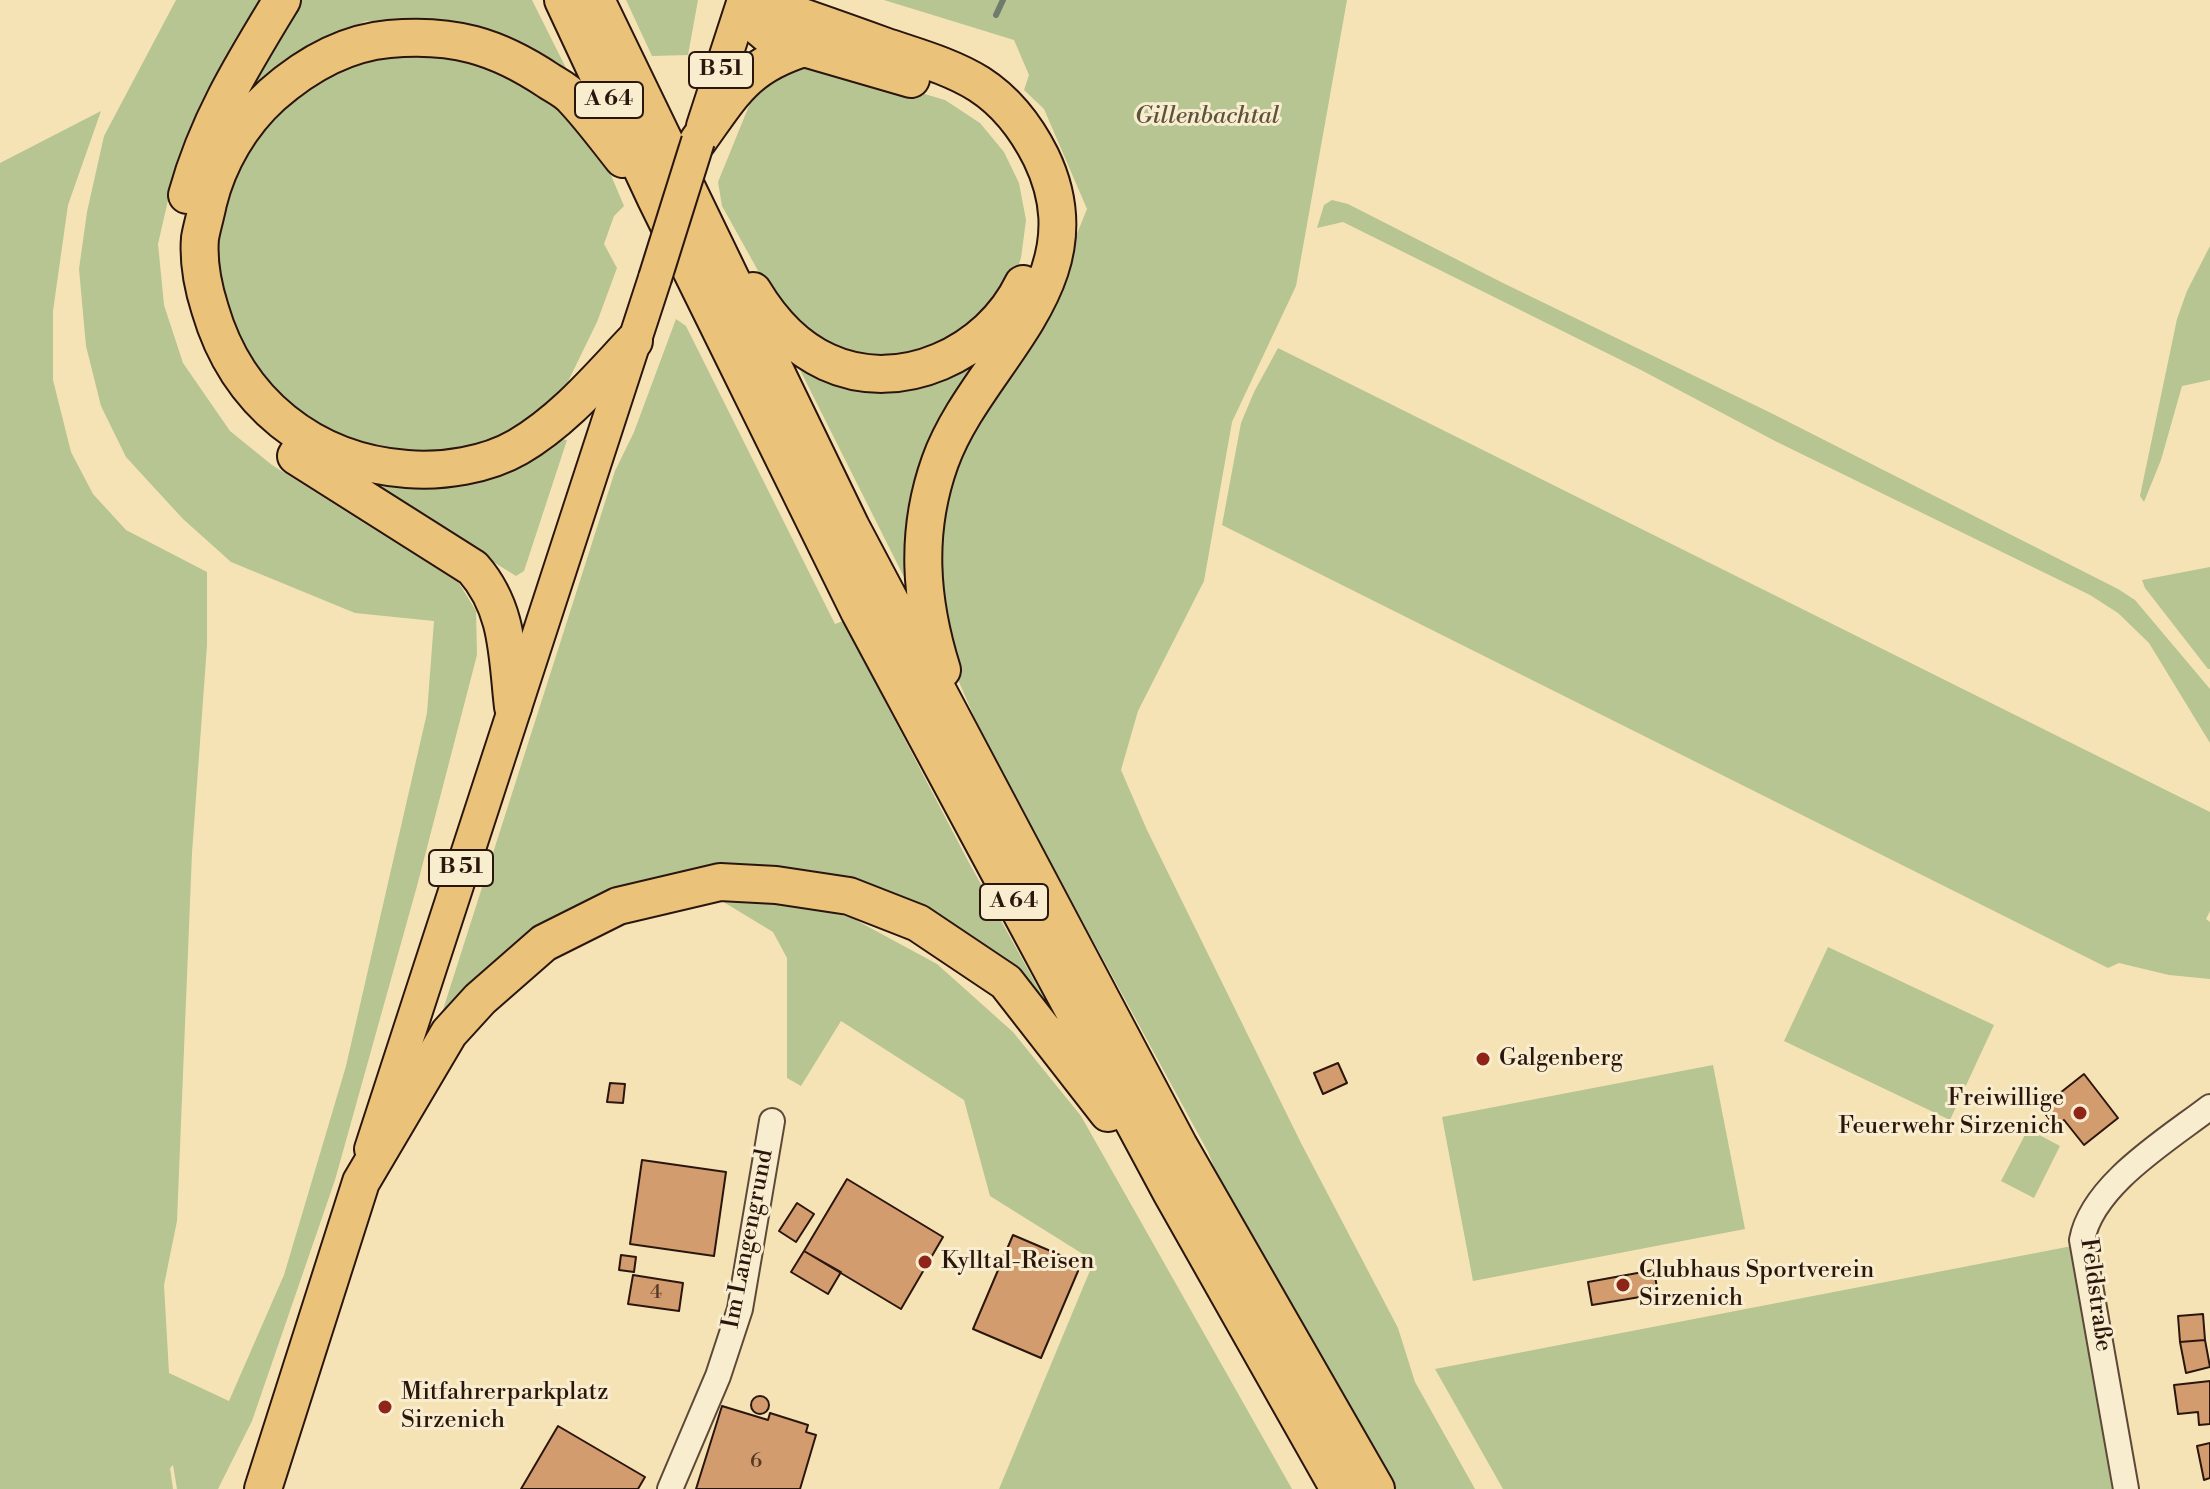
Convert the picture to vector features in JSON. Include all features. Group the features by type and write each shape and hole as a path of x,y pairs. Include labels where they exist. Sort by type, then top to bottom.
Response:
{"highway":[{"path":"282,0 230,84 207,133 187,194 181,241 182,283 192,330 216,381 252,424 287,450 473,568 488,585 504,630 513,707"},
{"name":"A 64","path":"563,0 656,199 859,611 1171,1192 1339,1489"},
{"name":"A 64","path":"596,0 682,145 851,527 966,748 1179,1146 1376,1489"},
{"path":"744,0 754,23 765,35 945,90 979,111 1010,145 1024,171 1032,198 1032,255 1018,296 996,324 941,362 898,373 858,371 820,359 787,335 766,312 682,145 752,73 774,58 804,48"},
{"path":"753,0 945,67 977,83 1006,105 1020,122 1049,176 1056,227 1047,279 1023,329 949,441 936,476 925,523 922,568 926,608 966,748"},
{"path":"634,341 553,423 515,448 458,467 421,470 378,467 345,458 305,438 266,407 238,372 217,333 202,285 200,239 213,184 235,138 262,104 298,72 339,51 377,40 410,37 450,40 490,48 530,68 572,96 656,199"},
{"path":"361,1182 449,1033 480,999 544,943 618,906 720,882 776,885 849,896 918,923 970,957 1006,982 1171,1192"},
{"name":"B 51","path":"263,1489 361,1182"}],"main road":[{"name":"B 51","path":"361,1182 655,278 682,145 744,0"}],"street":[{"name":"Feldstraße","path":"2126,1489 2082,1240 2092,1211 2105,1191 2210,1107"},
{"name":"Im Langengrund","path":"670,1489 718,1376 740,1309 772,1121"}],"green space":[{"path":"176,0 260,0 198,120 174,174 158,244 164,305 183,363 230,431 272,465 459,583 476,611 477,655 335,1180 252,1421 218,1489 177,1489 173,1465 170,1468 173,1489 0,1489 0,163 101,111 68,205 53,311 53,380 71,452 93,494 126,530 207,572 207,645 192,853 177,1221 164,1285 169,1373 229,1401 284,1275 346,1066 427,713 434,621 355,613 231,562 183,519 126,457 101,406 86,346 79,269 87,212 104,136"},
{"path":"299,0 532,0 567,70 506,36 473,26 424,20 366,21 315,44 250,98 241,93"},
{"path":"626,0 698,0 688,55 652,56"},
{"name":"Gillenbachtal","path":"884,0 1347,0 1296,286 1232,422 1204,581 1138,711 1121,770 1147,830 1301,1143 1398,1328 1415,1382 1475,1489 1393,1489 1224,1192 1208,1152 985,742 949,659 932,600 941,488 972,422 1037,332 1087,209 1044,109 1024,90 1029,75 1014,40"},
{"path":"430,46 547,89 608,168 624,206 614,216 604,244 617,268 597,322 559,400 539,416 497,439 451,451 403,452 356,442 313,421 293,407 260,372 236,331 227,308 219,261 219,236 228,189 261,125 336,65"},
{"path":"812,61 945,100 980,123 1004,152 1019,183 1026,220 1021,258 1009,293 987,324 914,362 834,354 776,303 722,206 718,182 755,91 763,79"},
{"path":"1332,200 1348,204 1773,414 2118,589 2135,600 2210,689 2210,743 2149,643 2118,613 2090,595 1775,441 1641,370 1343,222 1317,228 1324,205"},
{"path":"2210,246 2210,380 2182,386 2161,460 2144,502 2140,496 2177,319 2187,291"},
{"path":"676,319 686,326 835,624 843,621 967,859 1052,1013 954,929 702,873 440,1019 615,471 634,432"},
{"path":"998,335 910,589 793,356 837,374"},
{"path":"1278,348 2210,812 2210,911 2206,919 2210,922 2210,979 2169,975 2119,963 2108,968 1222,525 1241,423"},
{"path":"561,439 567,440 524,571 516,576 363,481 539,454"},
{"path":"2210,567 2210,669 2208,669 2142,580"},
{"path":"717,898 788,901 852,918 937,964 1013,1032 1081,1116 1292,1489 999,1489 1094,1261 990,1196 964,1100 841,1021 801,1086 787,1078 787,958 773,932"},
{"path":"1828,947 1994,1025 1950,1120 1784,1041"},
{"path":"1713,1065 1745,1229 1473,1281 1442,1117"},
{"path":"2028,1129 2060,1146 2034,1198 2001,1181"},
{"path":"2072,1246 2112,1489 1503,1489 1435,1369"}],"building":[{"path":"1338,1063 1347,1083 1323,1094 1314,1073"},
{"name":"Freiwillige Feuerwehr Sirzenich","path":"2084,1074 2118,1118 2084,1145 2064,1120 2055,1127 2041,1108"},
{"path":"610,1083 625,1084 623,1103 607,1102"},
{"path":"642,1160 726,1172 714,1256 630,1244"},
{"path":"847,1179 943,1237 901,1309 804,1251"},
{"path":"797,1203 814,1214 796,1242 779,1231"},
{"path":"1013,1235 1081,1264 1041,1358 973,1329"},
{"path":"804,1251 841,1272 828,1294 791,1272"},
{"path":"621,1255 636,1257 634,1272 619,1270"},
{"name":"Clubhaus Sportverein Sirzenich","path":"1654,1270 1658,1294 1592,1305 1588,1282"},
{"path":"633,1275 683,1283 679,1311 628,1304"},
{"path":"2203,1314 2205,1340 2180,1342 2178,1316"},
{"path":"2205,1340 2210,1367 2186,1373 2180,1342"},
{"path":"2210,1381 2210,1424 2199,1425 2198,1412 2178,1414 2174,1385"},
{"path":"760,1396 769,1405 760,1414 751,1405"},
{"path":"722,1406 768,1420 770,1413 808,1425 806,1432 816,1435 800,1489 696,1489"},
{"path":"558,1426 645,1477 638,1489 521,1489"},
{"path":"2210,1443 2210,1478 2204,1480 2197,1446"}],"waterway":[{"path":"996,15 1003,0"}],"place":[{"name":"Galgenberg","path":"1483,1059"},
{"name":"Freiwillige Feuerwehr Sirzenich","path":"2080,1113"},
{"name":"Kylltal-Reisen","path":"925,1262"},
{"name":"Clubhaus Sportverein Sirzenich","path":"1623,1285"},
{"name":"Mitfahrerparkplatz Sirzenich","path":"385,1407"}]}
